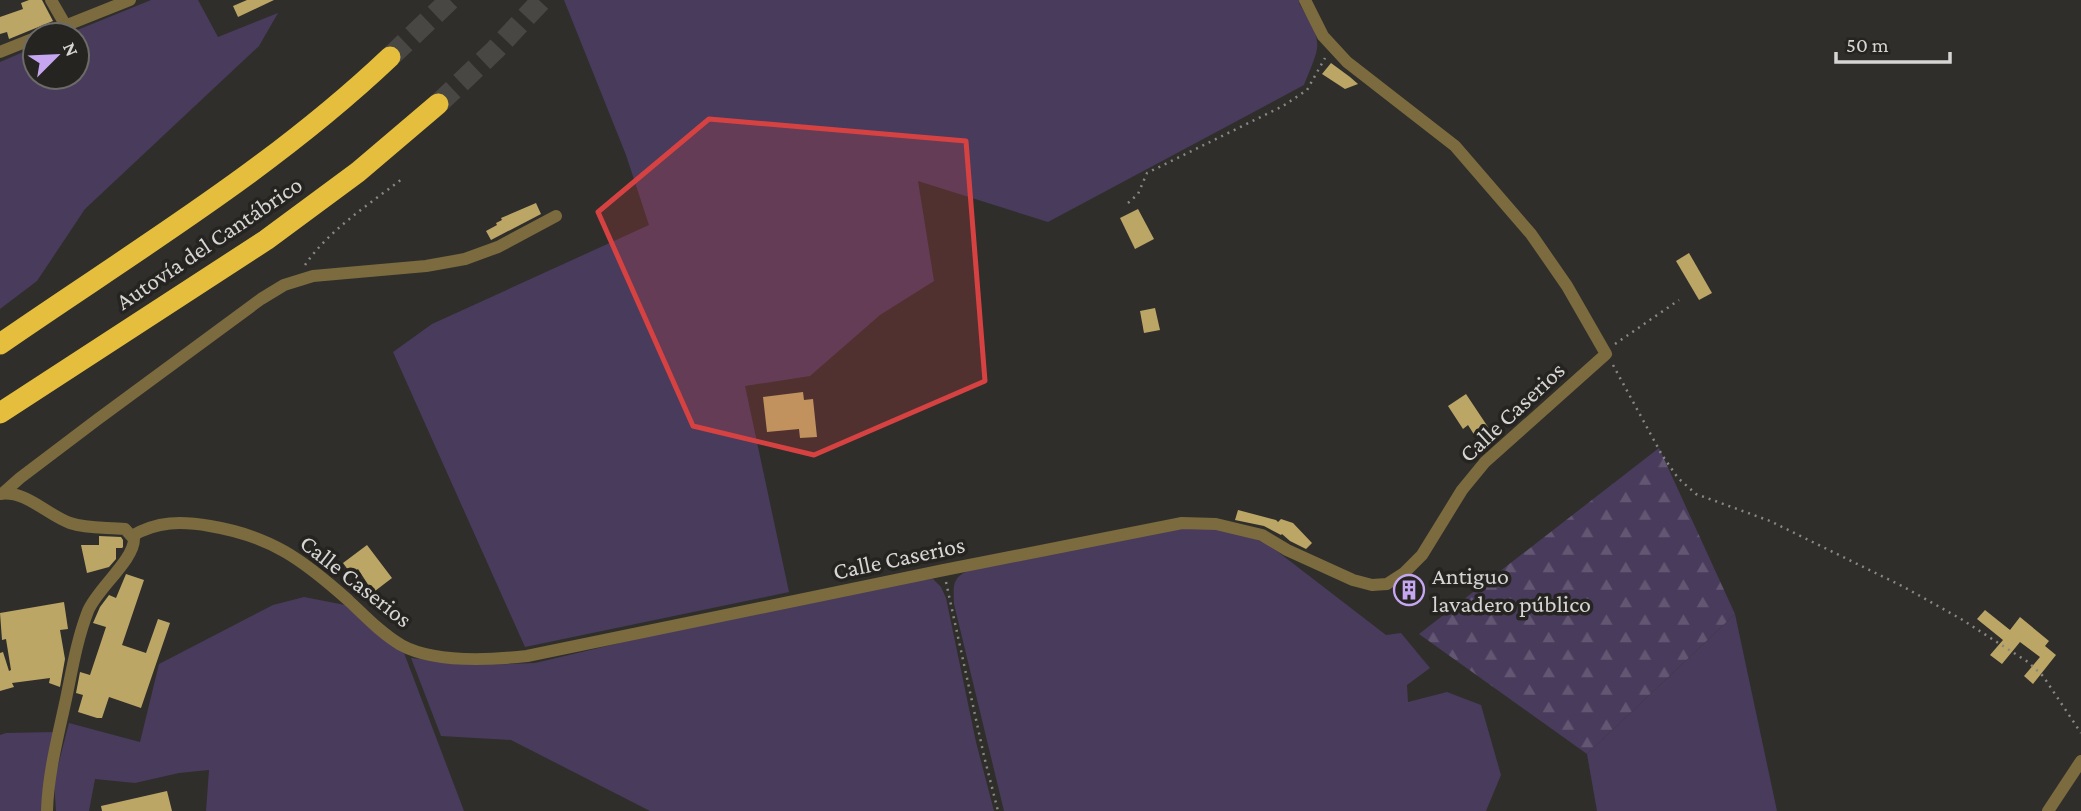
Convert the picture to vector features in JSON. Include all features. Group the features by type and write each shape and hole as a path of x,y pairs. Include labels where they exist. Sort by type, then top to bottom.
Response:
{"highway":[{"name":"Autovía del Cantábrico","path":"0,344 257,169 324,116 390,57"},
{"name":"Autovía del Cantábrico","path":"0,413 266,240 358,172 438,104"},
{"path":"0,419 34,391"}],"street":[{"path":"51,0 63,21"},
{"path":"78,21 130,0"},
{"path":"1305,0 1323,36 1347,62 1455,146 1531,234 1567,286 1605,354"},
{"path":"0,52 21,44"},
{"path":"2,493 76,435 276,289 313,276 426,266 465,259 498,247 556,216"},
{"name":"Calle Caserios","path":"132,536 160,524 187,522 217,527 270,542 301,560 378,628 402,645 416,651 448,657 486,660 527,656 1182,523 1216,523 1262,535 1287,550 1353,580 1372,585 1387,584 1404,573 1422,555 1462,490 1485,462 1605,354"},
{"path":"2,493 22,497 71,523 87,527 125,529 132,536 134,543 132,550 91,603 83,626 59,730 47,811"},
{"path":"2048,811 2081,761"}],"path":[{"path":"1128,203 1138,194 1147,173 1283,106 1307,90 1332,46"},
{"path":"294,281 325,242 402,179"},
{"path":"1679,300 1612,345 1605,354 1662,455 1678,478 1696,494 1770,521 1807,538 1904,587 1970,625 2028,662 2043,676 2081,733"},
{"path":"944,570 998,811"}],"highlighted area":[{"path":"709,119 966,141 985,381 814,455 693,426 598,212"}],"green space":[{"path":"151,0 198,0 218,37 278,13 259,46 85,209 37,281 0,309 0,62 21,53 21,91 91,91 91,24"},
{"path":"564,0 1304,0 1299,3 1316,35 1317,51 1304,85 1048,222 918,181 934,281 880,315 810,376 745,386 789,592 525,647 393,352 432,324 649,225 626,155"},
{"path":"1659,448 1735,614 1587,754 1419,634"},
{"path":"1187,527 1244,534 1269,545 1386,635 1401,633 1430,668 1407,685 1408,702 1447,692 1481,705 1501,775 1486,811 1004,811 954,604 958,577 974,568"},
{"path":"933,579 946,598 976,742 994,811 650,811 511,740 441,736 411,658 480,665 535,663 666,632 916,580"},
{"path":"304,597 345,605 404,653 464,811 206,811 209,770 179,773 135,783 95,779 89,811 56,811 54,781 69,723 140,742 159,664 273,605"},
{"path":"1735,614 1777,811 1597,811 1587,754"},
{"path":"54,732 42,811 0,811 0,735"}],"building":[{"path":"42,0 53,21 21,21 21,34 9,39 7,32 0,34 0,17 23,9 21,3"},
{"path":"247,0 274,0 238,17 233,6"},
{"path":"1331,63 1358,84 1345,89 1322,74"},
{"path":"536,203 541,214 491,240 486,231 497,225 501,218"},
{"path":"1138,209 1154,239 1135,249 1120,218"},
{"path":"1689,253 1712,293 1699,300 1676,261"},
{"path":"1155,308 1160,330 1144,333 1140,311"},
{"path":"803,392 804,400 813,399 817,437 800,438 799,429 767,432 763,397"},
{"path":"1466,394 1494,436 1480,444 1468,425 1463,429 1448,406"},
{"path":"1238,510 1278,522 1281,519 1293,523 1312,543 1306,549 1264,526 1235,520"},
{"path":"99,536 121,537 123,547 116,548 116,559 109,567 87,573 81,545 99,545"},
{"path":"367,545 392,578 375,591 358,569 351,574 343,563"},
{"path":"126,574 144,580 122,645 146,653 158,619 170,623 141,708 109,697 102,718 97,718 78,712 83,695 76,693 80,672 90,675 106,627 93,623 109,595 116,598"},
{"path":"64,602 68,629 60,630 65,659 60,687 49,683 50,678 12,683 14,687 0,691 0,653 3,652 9,671 11,670 6,639 2,640 0,613"},
{"path":"1985,610 2010,630 2020,617 2049,641 2045,646 2056,655 2033,684 2024,676 2040,657 2020,642 2002,664 1990,655 2003,640 1977,619"},
{"path":"167,791 172,811 102,811 101,806"}],"tunnel":[{"path":"390,57 450,0"},
{"path":"438,104 495,50 542,0"}],"place":[{"name":"Antiguo lavadero público","path":"1409,590"}]}
